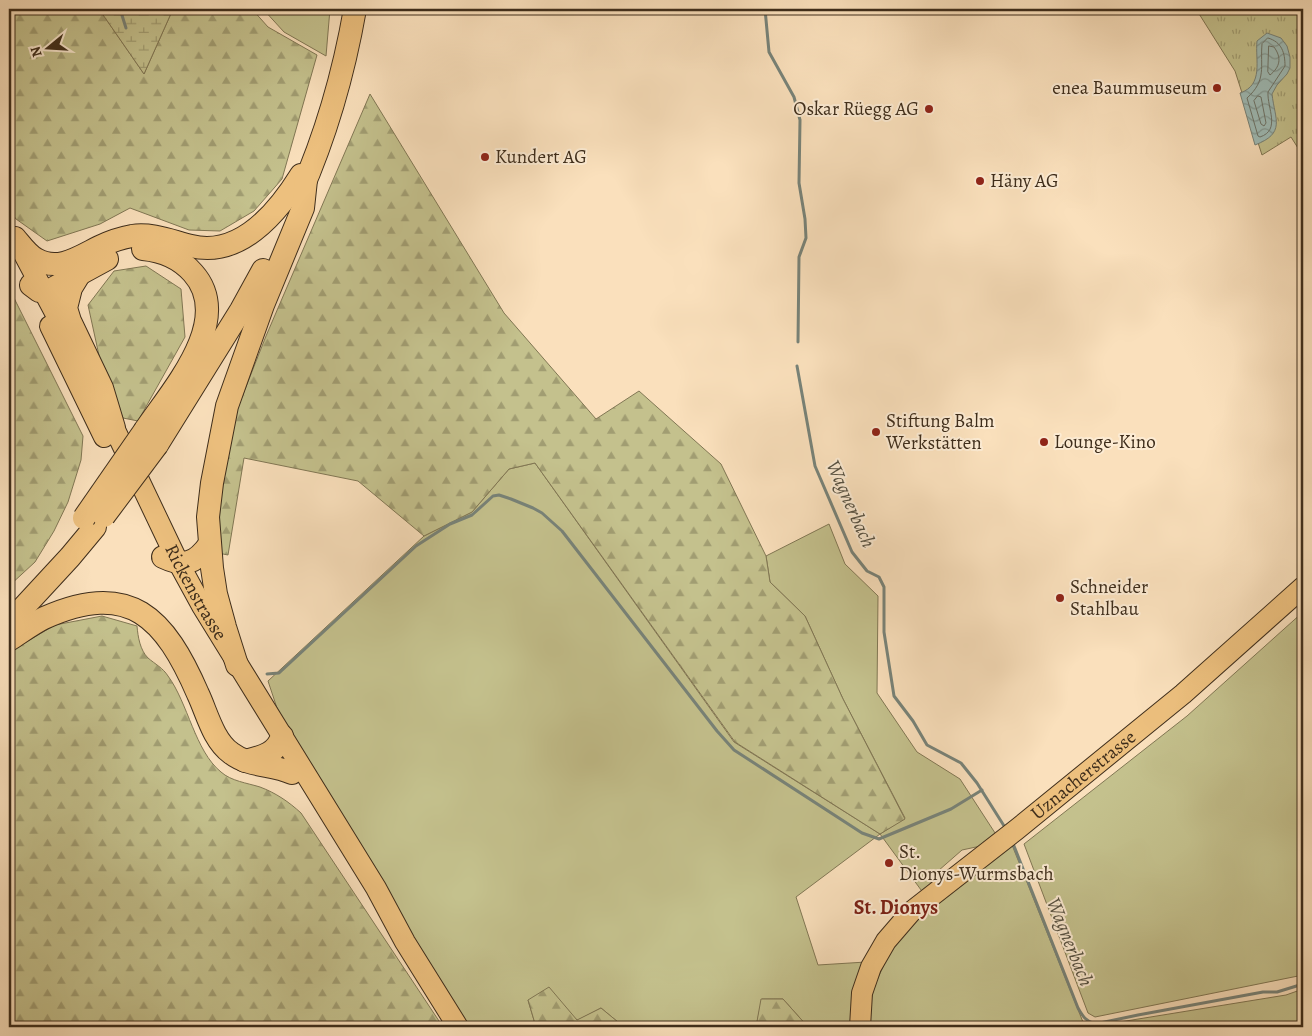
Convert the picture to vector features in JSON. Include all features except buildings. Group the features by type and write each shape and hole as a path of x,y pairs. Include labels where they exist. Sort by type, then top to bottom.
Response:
{"highway":[{"path":"9,623 44,586 242,310 279,242 306,180 329,117 346,54 355,9"},
{"path":"114,428 102,388 70,321 66,308 71,288 80,266 115,240 131,236 158,237 202,248 219,247 236,241 265,221 279,208 319,144"},
{"path":"238,665 216,594 209,545 208,517 212,483 227,406 263,305 304,208 306,180"},
{"path":"11,240 34,258 46,264 56,265 80,266 105,260 126,252 142,249 155,250 169,254 185,263 197,277 204,293 207,308 206,325 200,344 151,437"},
{"path":"38,291 47,279 73,264 80,266"},
{"path":"170,559 186,563 202,555 209,545"},
{"path":"9,640 44,618 87,604 105,602 128,606 158,625 179,655 217,737 230,753 245,761 262,766 280,767 292,773"},
{"path":"245,761 261,757 279,742"}],"main road":[{"name":"Rickenstrasse","path":"11,240 114,428 170,559 173,581 376,888 406,942 458,1027"},
{"name":"Rickenstrasse","path":"38,291 170,559 238,665 279,742 292,773 386,921 406,942"},
{"name":"Uznacherstrasse","path":"860,1027 862,993 872,967 886,941 911,912 1183,694 1303,587"}],"green space":[{"path":"9,9 99,9 144,74 173,9 252,9 268,27 317,55 282,179 254,211 220,231 189,230 130,208 100,224 47,241 16,219 9,209"},
{"path":"99,9 173,9 144,74"},
{"path":"263,9 330,9 326,56 284,32"},
{"name":"enea Baummuseum","path":"1196,9 1303,9 1303,156 1291,137 1262,155 1235,71"},
{"path":"370,94 504,313 596,419 639,391 721,464 766,556 770,582 805,616 843,699 905,819 880,834 735,742 535,463 509,469 472,512 424,536 358,481 244,458 228,555 218,553 218,512 225,454 238,407 266,336"},
{"path":"146,266 181,289 185,337 138,421 123,418 100,360 88,305 114,271"},
{"path":"9,288 83,436 81,460 68,502 54,531 35,562 9,586"},
{"path":"535,463 734,742 880,834 796,897 818,965 866,962 851,1027 837,1027 833,1025 830,1027 808,1027 783,999 762,999 756,1027 624,1027 601,1008 578,1020 528,1000 536,1027 467,1027 283,726 268,681 424,536 472,512 509,469"},
{"path":"829,524 845,564 878,596 877,693 917,752 960,779 997,836 990,844 962,850 938,871 924,894 880,834 905,818 843,699 805,616 770,582 766,556"},
{"path":"1303,612 1303,975 1095,1017 1088,1013 1024,844 1187,716"},
{"path":"102,616 137,626 143,651 168,676 181,699 198,740 212,763 221,772 234,780 271,792 301,813 443,1027 9,1027 9,652 55,625"},
{"path":"1012,845 1085,1027 868,1027 869,1008 874,987 890,951 911,925"},
{"path":"549,987 577,1020 601,1008 624,1027 536,1027 528,1000"},
{"path":"1303,989 1303,1027 1089,1027 1286,995"},
{"path":"761,999 783,999 808,1027 756,1027"}],"water":[{"path":"1267,33 1281,38 1287,46 1290,68 1272,94 1276,118 1275,130 1271,136 1255,145 1240,93 1248,89 1255,78 1257,71 1257,41"}],"waterway":[{"path":"120,9 126,28"},
{"name":"Wagnerbach","path":"765,9 769,52 794,97 800,120 799,183 806,238 799,257 798,342"},
{"name":"Wagnerbach","path":"797,366 815,466 852,552 867,571 879,577 884,587 884,632 894,696 913,721 927,745 961,763 977,783 1006,829"},
{"path":"267,674 279,673 416,546 450,524 472,515 493,496 499,495 542,513 562,531 717,731 734,750 862,833 879,839 951,809 982,790"},
{"name":"Wagnerbach","path":"1012,841 1078,1008 1085,1018 1092,1023 1095,1024 1263,992 1277,992 1303,984"}],"place":[{"name":"enea Baummuseum","path":"1217,88"},
{"name":"Oskar Rüegg AG","path":"929,109"},
{"name":"Kundert AG","path":"485,157"},
{"name":"Häny AG","path":"980,181"},
{"name":"Stiftung Balm Werkstätten","path":"876,432"},
{"name":"Lounge-Kino","path":"1044,442"},
{"name":"Schneider Stahlbau","path":"1060,598"},
{"name":"St. Dionys-Wurmsbach","path":"889,863"}],"district":[{"name":"St. Dionys","path":"896,907"}]}
